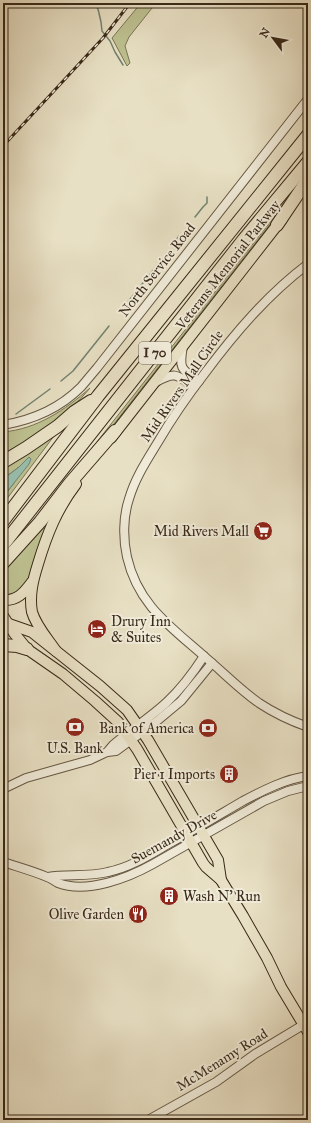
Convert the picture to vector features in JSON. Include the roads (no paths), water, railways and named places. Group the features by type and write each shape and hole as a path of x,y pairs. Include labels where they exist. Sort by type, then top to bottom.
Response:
{"highway":[{"name":"I 70","path":"3,521 98,396 308,135"},
{"name":"I 70","path":"3,545 244,239 308,162"},
{"path":"277,225 308,179"},
{"path":"3,462 58,426 74,412 98,396"},
{"path":"3,563 40,522 70,483 115,431"},
{"path":"3,645 17,646 26,649"}],"main road":[{"name":"Veterans Memorial Parkway","path":"56,651 37,624 33,613 31,598 32,582 50,529 60,508 115,431 308,187"},
{"name":"Veterans Memorial Parkway","path":"3,600 11,600 18,597 25,592 32,582"},
{"path":"5,621 32,632 127,710 140,728 218,860 221,880"},
{"path":"5,621 26,649 63,674 118,722 137,749 206,867 221,880 267,958 282,987 307,1026"}],"street":[{"name":"North Service Road","path":"3,425 20,422 53,409 81,387 308,99"},
{"name":"Mid Rivers Mall Circle","path":"308,264 286,282 253,314 223,348 196,384 164,430 136,479 128,500 125,527 125,542 131,570 135,581 155,612 247,694 283,717 308,727"},
{"path":"183,345 180,361 181,364 183,369 196,384"},
{"path":"152,384 166,376 173,375 179,376 196,384"},
{"path":"3,789 26,778 90,760 107,752 113,745 129,737 140,728 166,703 191,676 204,656"},
{"path":"140,728 169,712 189,692 212,663"},
{"name":"Suemandy Drive","path":"201,831 243,801 276,785 308,776"},
{"name":"Suemandy Drive","path":"3,862 48,877 59,883 72,885 84,886 121,879 138,872 201,831 264,801 288,791 308,786"},
{"name":"McMenamy Road","path":"148,1120 216,1082 253,1055 307,1026"}],"waterway":[{"path":"94,3 98,9 102,31 110,41 123,65"},
{"path":"195,217 207,203 207,197"},
{"path":"172,246 179,236"},
{"path":"123,308 162,259"},
{"path":"61,381 73,371 109,326"},
{"path":"16,414 50,389"}],"railway":[{"path":"3,146 103,38 130,3"}],"place":[{"name":"Mid Rivers Mall","path":"263,531"},
{"name":"Drury Inn & Suites","path":"97,629"},
{"name":"U.S. Bank","path":"75,727"},
{"name":"Bank of America","path":"208,728"},
{"name":"Pier 1 Imports","path":"229,774"},
{"name":"Wash N' Run","path":"169,896"},
{"name":"Olive Garden","path":"138,914"}]}
